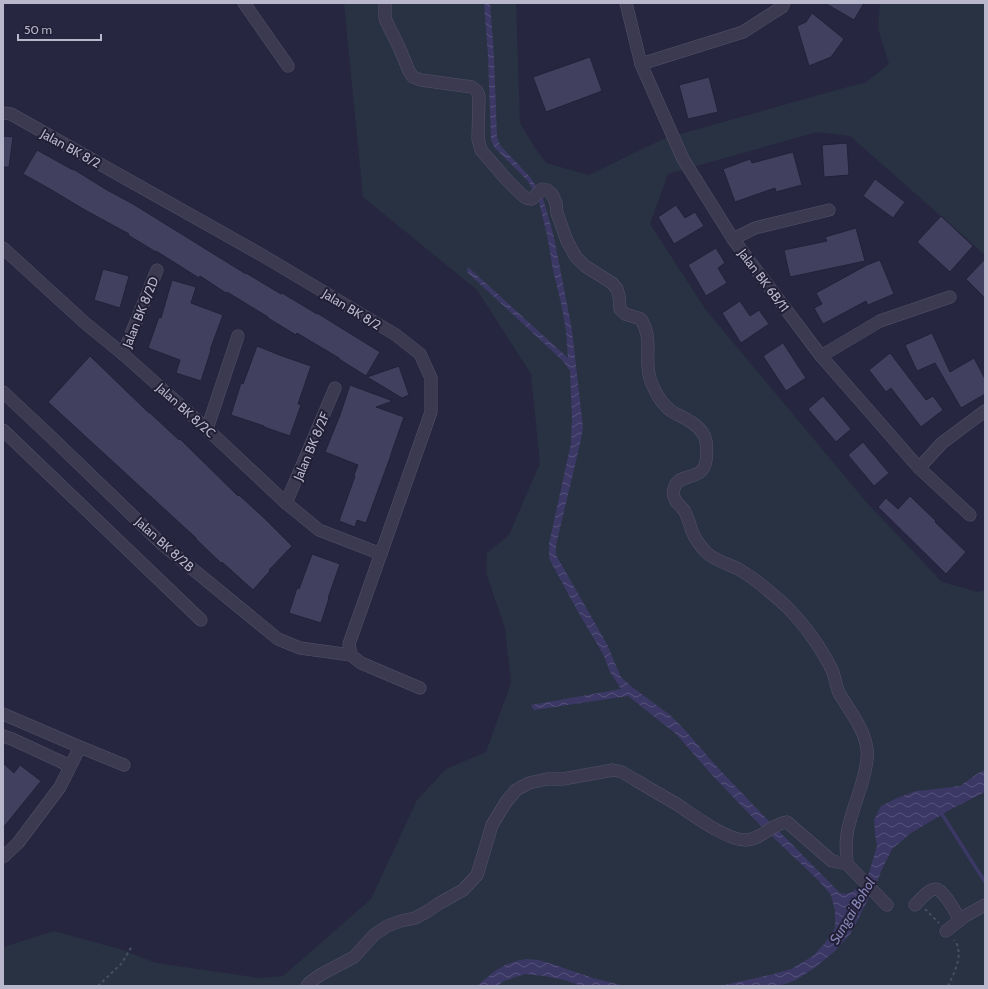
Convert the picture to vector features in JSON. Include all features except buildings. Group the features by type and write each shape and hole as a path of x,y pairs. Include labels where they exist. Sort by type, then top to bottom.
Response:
{"street":[{"path":"244,3 288,66"},
{"path":"385,3 385,18 413,77 420,80 472,87 477,90 479,96 478,139 481,150 506,179 526,198 532,199 542,189 547,190 552,194 568,241 576,257 585,266 612,283 617,289 620,309 625,314 641,319 649,343 648,374 657,395 662,403 701,431 706,439 705,466 701,472 696,475 682,479 676,483 673,491 673,497 677,504 684,509 692,532 701,547 708,554 755,580 787,607 800,621 815,642 832,671 839,693 862,731 868,752 864,779 846,838 845,848 849,867"},
{"name":"Jalan BK 6B/11","path":"626,3 641,64 683,158 733,239 821,356 919,468 970,515"},
{"path":"641,64 743,32 782,7 784,3"},
{"name":"Jalan BK 8/2","path":"3,113 10,114 260,254 396,335 420,354 431,378 431,412 349,644 351,655"},
{"path":"733,239 755,228 829,210"},
{"name":"Jalan BK 8/2C","path":"3,248 85,323 123,354 207,429 286,503 319,530 381,554"},
{"name":"Jalan BK 8/2D","path":"123,354 157,270"},
{"path":"821,356 880,321 950,297"},
{"path":"207,429 238,336"},
{"name":"Jalan BK 8/2F","path":"286,503 335,388"},
{"name":"Jalan BK 8/2B","path":"3,392 162,544 278,639 300,648 351,655"},
{"path":"919,468 942,443 985,411"},
{"path":"3,430 201,620"},
{"path":"351,655 360,663 420,688"},
{"path":"3,714 124,765"},
{"path":"3,736 70,766"},
{"path":"3,857 18,843 60,787 80,747"},
{"path":"307,986 309,982 320,975 354,957 374,935 387,926 415,918 463,890 477,875 492,825 506,802 516,790 529,783 547,779 563,779 613,770 622,772 725,835 735,839 752,839 782,822 787,822 832,861 849,867 887,905"},
{"path":"915,905 930,891 938,889 943,893 960,920"},
{"path":"946,931 965,916 985,905"}],"path":[{"path":"98,986 122,963 132,946"}],"shaded area":[{"path":"344,3 516,3 520,123 546,163 589,175 663,139 865,83 889,64 878,29 880,3 985,3 985,255 850,136 817,132 668,174 650,224 706,310 868,504 942,582 978,592 985,590 985,986 3,986 3,947 54,931 123,950 156,963 259,978 283,976 371,899 417,800 446,769 486,752 511,683 505,628 486,573 487,553 509,535 540,463 531,374 477,290 363,197"}],"water":[{"name":"Sungai Bohol","path":"484,3 490,3 494,56 497,137 500,145 530,177 542,195 553,233 572,330 583,428 556,545 556,555 608,646 621,677 670,715 718,768 840,893 846,894 852,892 859,887 869,873 877,846 874,820 881,806 916,791 960,786 985,770 985,792 953,808 911,833 892,849 851,933 834,952 813,969 796,980 778,986 719,986 791,969 813,956 824,944 835,928 835,911 831,895 818,880 755,820 676,734 628,696 534,710 531,705 621,689 610,672 604,656 549,558 549,544 571,443 572,418 570,371 563,361 467,272 468,267 568,358 566,330 561,303 538,198 527,180 494,147 491,140 488,56"},
{"path":"526,959 539,960 593,978 621,985 633,986 582,986 564,980 525,974 504,981 497,986 477,986 505,965"}],"waterway":[{"path":"940,811 985,882"}]}
